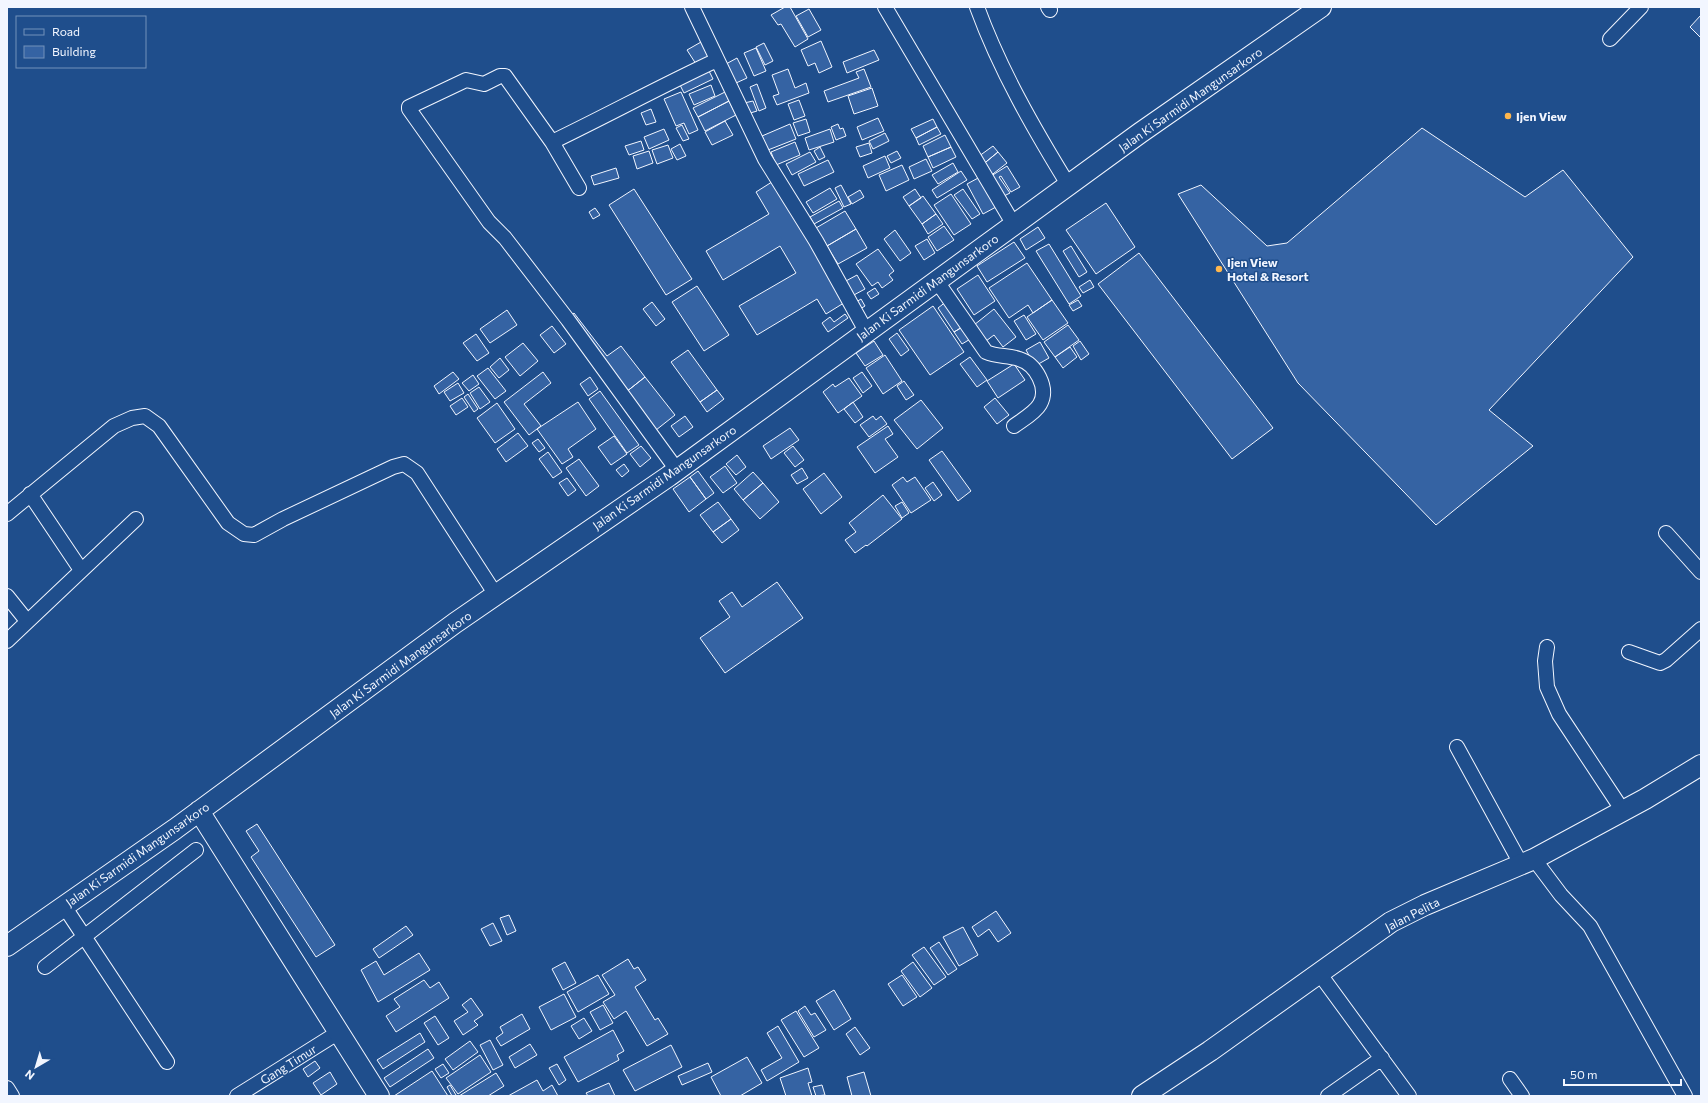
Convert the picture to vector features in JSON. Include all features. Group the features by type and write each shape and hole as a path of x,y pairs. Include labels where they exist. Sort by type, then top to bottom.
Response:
{"main road":[{"name":"Jalan Ki Sarmidi Mangunsarkoro","path":"7,946 199,811 496,595 676,470 1140,133 1321,7"},
{"name":"Jalan Pelita","path":"1142,1096 1210,1050 1391,922 1425,905 1528,861 1623,810 1701,765"},
{"path":"199,811 379,1096"}],"street":[{"path":"692,7 765,159 816,241 866,331"},
{"path":"885,7 1014,225"},
{"path":"977,7 998,57 1036,133 1069,186"},
{"path":"1610,39 1641,7"},
{"path":"552,142 611,114 668,83 717,60"},
{"path":"579,188 552,142 505,76 500,76 484,84 470,80 457,83 408,108 489,222 505,238 568,320 676,470"},
{"path":"936,280 986,352 995,356 1008,356 1021,359 1030,364 1037,372 1044,392 1040,404 1014,426"},
{"path":"7,514 114,426 132,418 145,416 159,426 228,523 244,534 254,535 283,519 393,467 404,464 417,473 496,595"},
{"path":"30,494 81,570"},
{"path":"7,641 136,519"},
{"path":"1666,533 1701,572"},
{"path":"7,596 28,621"},
{"path":"1629,652 1660,663 1666,660 1701,629"},
{"path":"1547,647 1547,687 1556,707 1623,810"},
{"path":"1457,747 1528,861 1590,926 1685,1096"},
{"path":"45,967 196,850"},
{"path":"64,906 167,1062"},
{"path":"1319,973 1409,1096"},
{"name":"Gang Timur","path":"237,1096 339,1032"},
{"path":"1328,1096 1382,1058"},
{"path":"1510,1079 1522,1096"},
{"path":"7,1088 12,1096"}],"building":[{"path":"785,7 790,7 808,39 795,47 781,24 778,25 771,15"},
{"path":"809,9 821,30 808,37 796,16"},
{"path":"1701,15 1701,38 1690,27"},
{"path":"821,41 832,67 819,73 815,63 808,66 801,50"},
{"path":"701,42 710,56 696,64 687,50"},
{"path":"764,43 773,61 765,65 756,47"},
{"path":"756,48 766,71 754,76 744,53"},
{"path":"874,50 879,60 847,73 843,62"},
{"path":"737,58 747,78 736,83 726,64"},
{"path":"708,69 713,79 684,93 679,83"},
{"path":"788,69 795,88 806,83 809,93 777,105 773,96 779,94 772,75"},
{"path":"864,69 871,87 828,102 824,91 859,78 856,72"},
{"path":"757,84 766,108 759,111 750,87"},
{"path":"711,85 715,96 694,105 689,94"},
{"path":"872,88 878,106 854,114 848,96"},
{"path":"681,92 698,130 689,134 684,123 676,126 664,99"},
{"path":"725,92 729,101 698,117 693,108"},
{"path":"799,100 805,116 794,120 788,104"},
{"path":"729,101 736,115 705,131 698,117"},
{"path":"753,101 757,111 747,114 744,103"},
{"path":"651,109 656,122 646,125 641,113"},
{"path":"878,118 884,131 862,140 857,127"},
{"path":"806,119 810,132 798,136 793,123"},
{"path":"933,119 937,127 916,138 911,129"},
{"path":"725,121 733,135 712,145 705,132"},
{"path":"790,124 796,139 768,150 762,136"},
{"path":"838,124 840,129 843,128 846,136 836,140 831,127"},
{"path":"682,125 689,139 683,141 676,128"},
{"path":"937,127 941,134 919,145 916,138"},
{"path":"1422,128 1525,197 1563,170 1633,257 1489,410 1533,446 1436,525 1298,383 1178,194 1201,185 1267,246 1287,243"},
{"path":"664,129 669,140 649,149 644,137"},
{"path":"830,129 834,142 809,150 805,138"},
{"path":"885,133 889,141 873,149 869,141"},
{"path":"945,135 951,147 928,157 923,146"},
{"path":"641,141 644,150 629,155 625,146"},
{"path":"795,142 800,155 776,165 771,152"},
{"path":"869,143 872,153 860,157 856,147"},
{"path":"680,144 686,156 677,160 671,149"},
{"path":"668,145 673,158 657,164 652,150"},
{"path":"993,146 998,152 981,166 975,159"},
{"path":"820,147 825,157 819,160 814,151"},
{"path":"951,147 956,157 933,168 928,157"},
{"path":"649,151 653,163 637,169 633,156"},
{"path":"897,151 901,158 891,163 887,156"},
{"path":"810,152 816,162 792,175 786,164"},
{"path":"998,152 1007,163 989,177 981,166"},
{"path":"885,156 890,168 868,178 863,166"},
{"path":"926,159 932,171 914,179 909,167"},
{"path":"828,160 834,172 804,186 798,174"},
{"path":"953,163 958,172 938,184 932,175"},
{"path":"902,165 909,180 886,191 879,175"},
{"path":"1007,166 1020,187 1011,192 1001,176 999,177 1010,193 1000,198 988,178"},
{"path":"616,168 619,178 594,185 591,176"},
{"path":"961,171 967,180 937,198 932,190"},
{"path":"980,177 996,207 983,214 967,184"},
{"path":"775,180 847,301 826,314 817,299 757,335 739,306 796,273 780,246 723,280 706,251 769,214 756,192"},
{"path":"841,185 851,204 844,207 835,188"},
{"path":"830,188 837,199 813,213 806,202"},
{"path":"634,189 692,279 666,295 609,205"},
{"path":"915,189 921,198 909,206 903,197"},
{"path":"963,189 980,214 972,219 954,195"},
{"path":"860,190 864,197 852,204 848,197"},
{"path":"951,194 971,224 954,235 934,205"},
{"path":"923,196 936,214 922,224 909,206"},
{"path":"839,201 843,208 814,224 810,217"},
{"path":"1106,203 1135,247 1096,274 1066,230"},
{"path":"595,208 600,215 593,219 589,212"},
{"path":"845,211 856,229 827,246 816,228"},
{"path":"936,214 943,224 928,234 922,224"},
{"path":"944,226 954,240 937,251 928,237"},
{"path":"1038,227 1045,238 1026,250 1020,239"},
{"path":"856,229 867,248 838,264 827,246"},
{"path":"895,230 911,253 900,261 884,239"},
{"path":"927,239 935,253 924,260 915,246"},
{"path":"1014,242 1025,258 987,282 977,266"},
{"path":"1049,244 1081,296 1069,304 1036,251"},
{"path":"1071,246 1087,272 1079,277 1063,251"},
{"path":"878,249 894,271 889,275 893,280 882,288 878,282 872,286 856,264"},
{"path":"1139,253 1273,428 1232,459 1098,284"},
{"path":"1027,263 1052,300 1033,313 1028,305 1009,318 989,288"},
{"path":"857,275 865,289 852,296 844,282"},
{"path":"978,275 995,301 974,315 957,289"},
{"path":"1090,280 1094,287 1083,293 1079,287"},
{"path":"697,286 729,335 704,351 672,302"},
{"path":"875,288 879,294 871,299 867,293"},
{"path":"861,299 865,306 857,311 853,304"},
{"path":"1052,300 1068,323 1043,340 1027,317"},
{"path":"1078,300 1082,306 1073,311 1069,305"},
{"path":"947,301 964,326 954,332 938,308"},
{"path":"652,302 665,319 656,326 643,309"},
{"path":"933,306 964,352 930,375 899,330"},
{"path":"994,309 1016,337 1003,347 994,335 986,341 974,325"},
{"path":"507,310 517,325 490,343 480,329"},
{"path":"574,313 607,356 621,346 645,377 621,396 563,322"},
{"path":"845,314 848,318 828,332 822,323 830,317 834,322"},
{"path":"1024,315 1036,334 1026,340 1014,321"},
{"path":"1068,325 1079,340 1055,357 1044,342"},
{"path":"552,326 566,344 554,353 540,335"},
{"path":"964,326 972,338 962,344 954,332"},
{"path":"897,333 909,350 901,356 889,339"},
{"path":"476,334 489,353 477,361 463,343"},
{"path":"874,341 883,355 865,366 856,353"},
{"path":"1080,341 1089,354 1081,360 1073,346"},
{"path":"1040,342 1049,358 1035,366 1026,350"},
{"path":"523,343 538,361 520,376 505,357"},
{"path":"1070,347 1077,357 1063,368 1055,357"},
{"path":"688,350 717,390 700,402 671,362"},
{"path":"885,355 902,381 883,394 866,368"},
{"path":"970,357 987,380 977,387 960,364"},
{"path":"500,358 509,370 499,378 490,367"},
{"path":"1014,364 1025,380 998,398 987,381"},
{"path":"488,368 506,391 495,399 477,376"},
{"path":"453,372 459,379 439,394 434,386"},
{"path":"543,372 551,383 524,404 541,426 529,435 504,402"},
{"path":"862,372 872,386 863,393 853,378"},
{"path":"473,375 479,384 469,391 462,383"},
{"path":"590,377 598,389 588,396 580,384"},
{"path":"645,377 675,415 651,434 621,396"},
{"path":"849,378 862,396 838,413 823,392 833,384 835,387"},
{"path":"904,381 914,395 906,400 897,386"},
{"path":"458,383 464,393 450,401 444,392"},
{"path":"479,387 490,402 480,409 470,393"},
{"path":"717,390 724,399 707,412 700,402"},
{"path":"600,391 639,445 627,453 589,399"},
{"path":"468,394 478,409 474,412 464,397"},
{"path":"462,398 468,407 456,415 450,406"},
{"path":"995,398 1009,415 997,424 984,407"},
{"path":"921,400 943,428 917,449 894,420"},
{"path":"578,402 596,429 568,449 573,457 562,464 537,429"},
{"path":"853,402 863,417 855,423 844,409"},
{"path":"497,403 515,429 495,443 477,418"},
{"path":"685,416 693,427 679,437 671,426"},
{"path":"873,416 876,420 881,416 887,424 869,437 860,425"},
{"path":"888,426 893,434 885,439 898,457 875,473 857,447"},
{"path":"790,428 799,440 771,459 763,446"},
{"path":"518,433 528,446 506,462 497,449"},
{"path":"614,436 627,454 611,465 598,447"},
{"path":"538,439 545,448 539,452 532,443"},
{"path":"641,446 651,458 640,467 630,454"},
{"path":"793,446 804,460 795,467 784,453"},
{"path":"942,451 971,491 958,501 929,460"},
{"path":"548,452 562,472 553,478 539,459"},
{"path":"737,455 746,467 736,475 726,464"},
{"path":"579,459 599,486 586,496 566,468"},
{"path":"624,464 629,471 622,477 616,470"},
{"path":"725,466 737,483 723,493 710,477"},
{"path":"802,468 808,478 797,484 791,475"},
{"path":"698,471 714,493 706,499 690,477"},
{"path":"753,472 763,483 743,500 734,489"},
{"path":"824,473 842,497 821,514 803,489"},
{"path":"690,477 706,499 689,512 673,489"},
{"path":"903,477 907,482 915,477 931,500 911,513 892,485"},
{"path":"567,478 576,490 568,496 559,483"},
{"path":"933,482 942,495 934,501 925,488"},
{"path":"763,483 779,502 760,519 743,500"},
{"path":"883,495 902,519 867,546 866,545 855,553 845,540 856,532 849,523"},
{"path":"718,502 731,519 713,532 700,515"},
{"path":"902,502 909,513 902,518 895,506"},
{"path":"731,519 739,530 722,543 713,532"},
{"path":"777,582 803,618 725,673 700,638 730,617 719,601 732,592 742,607"},
{"path":"257,824 335,945 316,957 251,857 259,851 246,831"},
{"path":"996,911 1011,933 998,942 989,929 978,937 972,927"},
{"path":"509,915 516,931 507,935 500,918"},
{"path":"493,923 502,941 490,946 481,929"},
{"path":"406,926 413,935 379,958 373,949"},
{"path":"963,927 978,955 959,966 943,937"},
{"path":"939,942 957,969 948,975 930,948"},
{"path":"924,947 946,977 934,985 912,955"},
{"path":"419,953 430,970 378,1002 361,970 376,961 384,975"},
{"path":"628,959 634,969 638,967 646,980 635,987 655,1020 658,1018 668,1034 647,1046 626,1011 614,1019 603,1002 615,995 602,975"},
{"path":"565,962 576,983 563,990 552,969"},
{"path":"913,962 932,988 920,997 901,971"},
{"path":"598,975 609,994 578,1012 567,992"},
{"path":"902,975 917,997 903,1006 888,984"},
{"path":"424,980 430,988 439,982 449,998 396,1032 386,1016 400,1007 394,999"},
{"path":"834,990 851,1019 834,1030 816,1001"},
{"path":"564,994 576,1017 551,1030 539,1007"},
{"path":"471,998 483,1015 474,1021 478,1025 463,1035 454,1021 468,1012 462,1005"},
{"path":"603,1005 613,1023 600,1030 590,1012"},
{"path":"805,1006 811,1015 815,1013 826,1030 814,1037 798,1011"},
{"path":"796,1011 819,1048 804,1057 781,1020"},
{"path":"522,1014 530,1029 501,1046 496,1038 503,1033 500,1027"},
{"path":"435,1016 449,1038 438,1045 424,1023"},
{"path":"584,1018 592,1031 579,1039 571,1026"},
{"path":"778,1026 799,1062 767,1081 761,1070 782,1058 767,1033"},
{"path":"855,1027 870,1048 860,1055 846,1034"},
{"path":"613,1030 624,1051 617,1055 619,1060 578,1082 564,1057"},
{"path":"420,1033 425,1042 383,1069 377,1060"},
{"path":"490,1040 503,1065 493,1070 480,1045"},
{"path":"470,1041 478,1052 453,1070 445,1059"},
{"path":"530,1044 537,1055 515,1068 509,1057"},
{"path":"671,1045 682,1067 635,1091 623,1070"},
{"path":"428,1049 434,1058 390,1087 384,1078"},
{"path":"480,1055 491,1072 458,1094 446,1078"},
{"path":"747,1057 762,1083 740,1096 721,1096 711,1077"},
{"path":"315,1061 320,1068 308,1077 303,1069"},
{"path":"708,1063 712,1072 682,1085 678,1076"},
{"path":"443,1064 449,1073 441,1078 435,1069"},
{"path":"557,1064 566,1080 559,1085 549,1068"},
{"path":"808,1068 812,1082 808,1083 812,1096 786,1096 780,1078"},
{"path":"432,1071 448,1096 394,1096"},
{"path":"330,1072 337,1084 321,1095 313,1083"},
{"path":"864,1072 871,1096 852,1096 847,1077"},
{"path":"496,1073 504,1086 488,1096 459,1096"},
{"path":"537,1080 543,1091 552,1085 558,1096 508,1096"},
{"path":"609,1083 615,1096 588,1096 586,1093"},
{"path":"450,1085 456,1095 455,1096 452,1096 447,1087"},
{"path":"822,1085 825,1095 816,1096 813,1087"}],"place":[{"name":"Ijen View","path":"1508,116"},
{"name":"Ijen View Hotel & Resort","path":"1219,269"}]}
